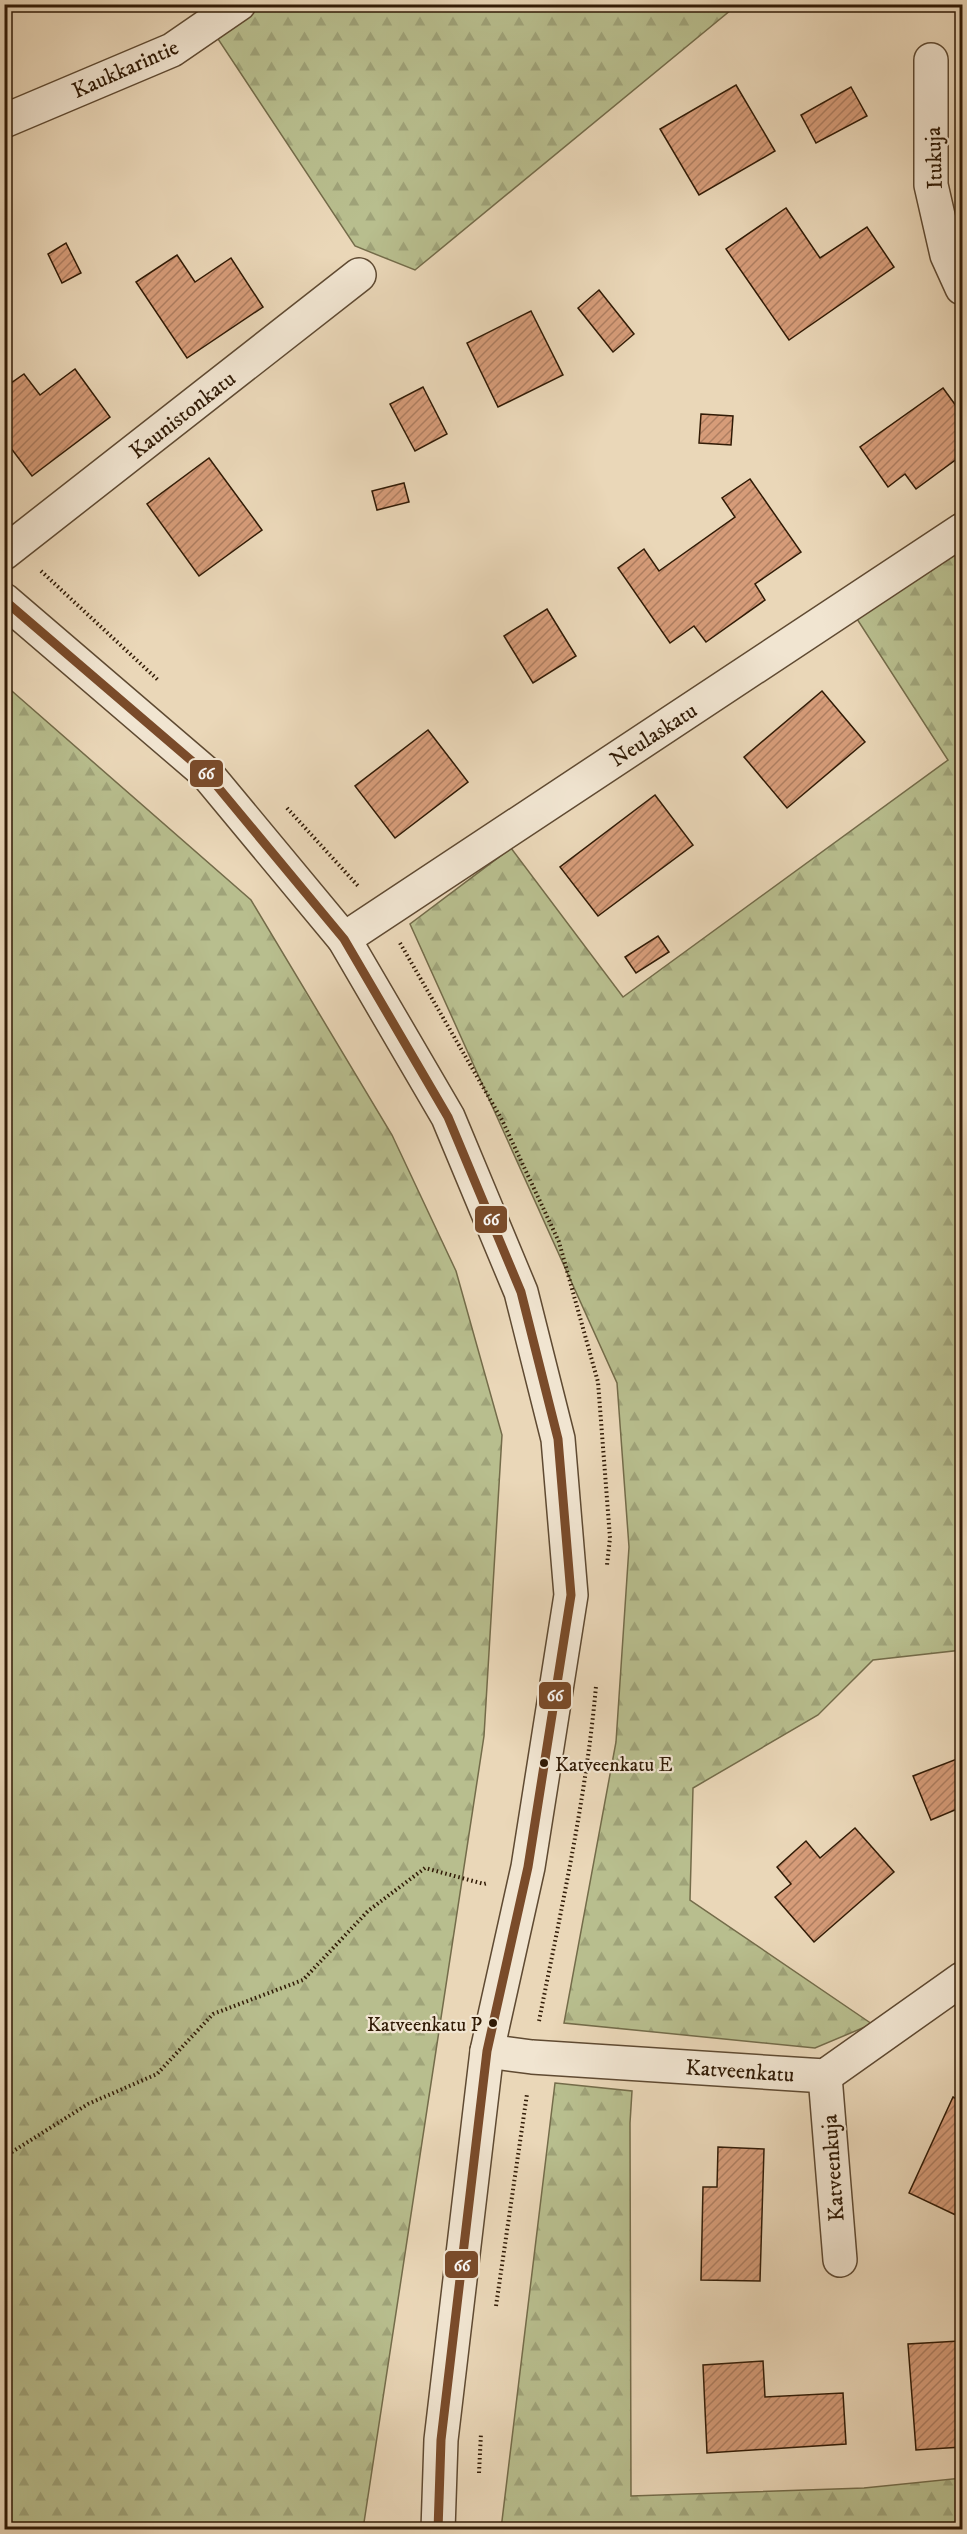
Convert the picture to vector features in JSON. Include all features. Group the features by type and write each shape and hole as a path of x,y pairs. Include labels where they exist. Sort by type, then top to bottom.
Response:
{"street":[{"name":"Kaukkarintie","path":"4,121 172,50 239,4"},
{"name":"Itukuja","path":"931,60 931,185 947,255 963,288"},
{"name":"Kaunistonkatu","path":"9,549 359,275"},
{"name":"Neulaskatu","path":"344,939 963,530"},
{"path":"4,600 207,774 344,939 448,1117 521,1292 558,1439 571,1595 528,1867 487,2051 441,2440 438,2529"},
{"name":"Katveenkatu","path":"487,2051 825,2076 963,1979"},
{"name":"Katveenkuja","path":"825,2076 840,2260"}],"path":[{"path":"9,549 163,685"},
{"path":"286,807 383,913 502,1120 559,1242 598,1383 610,1538 606,1574"},
{"path":"495,2318 532,2056 569,1873 591,1740 597,1681"},
{"path":"4,2157 88,2104 157,2074 213,2014 303,1980 369,1911 425,1868 484,1884 528,1867 569,1873"},
{"path":"479,2482 482,2423"}],"green space":[{"path":"261,5 737,5 415,270 355,246 218,39"},
{"path":"962,550 962,1650 873,1660 818,1715 693,1788 690,1900 872,2024 815,2048 564,2023 616,1742 629,1547 617,1383 410,924 511,848 623,997 948,760 857,619"},
{"path":"5,685 251,900 392,1135 456,1271 502,1435 484,1736 363,2529 5,2529"},
{"path":"555,2083 632,2091 630,2123 631,2496 864,2488 962,2478 962,2529 501,2529"}],"building":[{"path":"736,85 775,151 699,195 660,129"},
{"path":"851,87 867,116 816,143 801,115"},
{"path":"786,208 820,258 867,227 894,267 789,340 726,249"},
{"path":"66,243 81,273 62,283 48,254"},
{"path":"177,255 195,282 231,258 263,307 187,358 136,282"},
{"path":"599,290 634,334 613,352 578,308"},
{"path":"531,311 563,375 498,407 467,343"},
{"path":"75,369 110,417 32,476 4,439 4,388 24,374 40,395"},
{"path":"423,387 447,434 415,451 390,404"},
{"path":"943,388 962,414 962,455 916,489 905,474 888,487 860,447"},
{"path":"701,414 733,416 731,445 699,443"},
{"path":"209,458 262,530 199,576 147,504"},
{"path":"750,479 801,552 755,584 765,600 706,642 694,626 670,643 618,568 644,549 659,571 735,517 722,498"},
{"path":"404,483 409,502 377,510 372,491"},
{"path":"547,609 576,656 533,683 504,636"},
{"path":"822,691 865,742 787,808 744,757"},
{"path":"428,730 468,782 395,838 355,786"},
{"path":"655,795 693,845 598,916 560,867"},
{"path":"658,936 669,952 636,973 625,957"},
{"path":"962,1757 962,1807 931,1820 913,1776"},
{"path":"855,1828 894,1872 814,1942 775,1897 791,1884 777,1867 806,1841 820,1858"},
{"path":"953,2097 962,2102 962,2218 909,2193"},
{"path":"718,2147 764,2149 760,2281 701,2280 703,2187 717,2187"},
{"path":"959,2341 960,2364 962,2364 962,2447 916,2450 908,2344"},
{"path":"763,2361 765,2397 843,2393 846,2444 707,2453 703,2365"}],"transit line":[{"name":"66","path":"4,600 207,774 344,939 448,1117 521,1292 558,1439 571,1595 528,1867 487,2051 441,2440 438,2530"}],"place":[{"name":"Katveenkatu E","path":"544,1763"},
{"name":"Katveenkatu P","path":"493,2023"}]}
